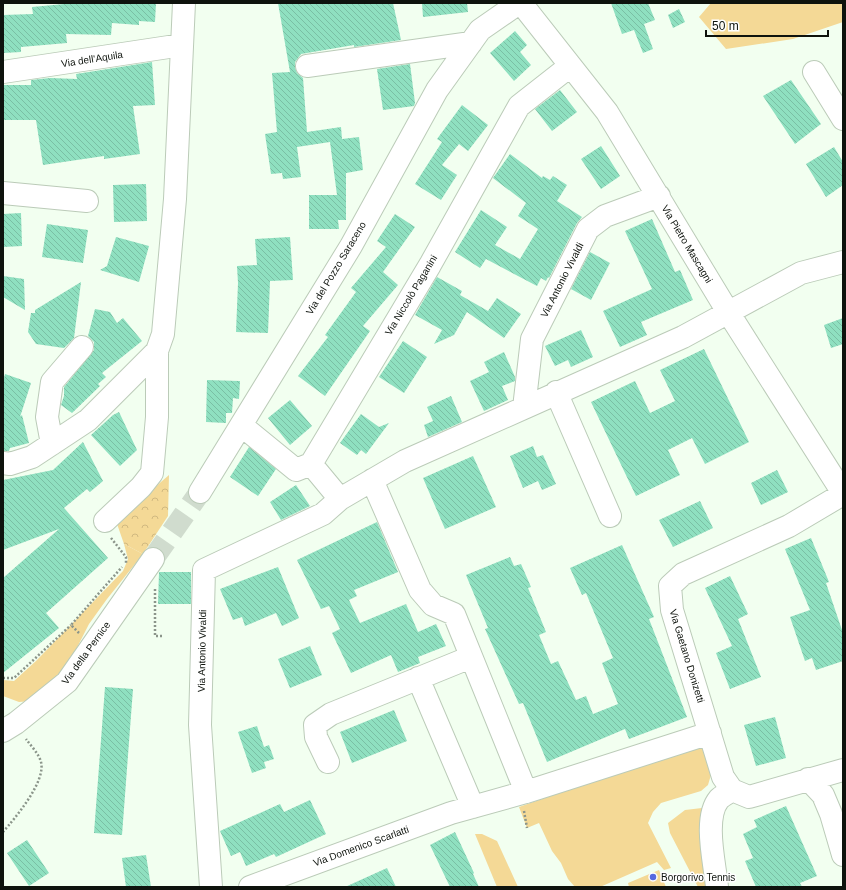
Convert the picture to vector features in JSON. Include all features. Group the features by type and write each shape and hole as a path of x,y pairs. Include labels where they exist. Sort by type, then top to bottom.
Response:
{"street":[{"path":"105,521 141,487 152,473 157,416 157,351 163,334 175,199 184,3"},
{"name":"Via del Pozzo Saraceno","path":"200,492 351,246 437,90 480,30 520,3"},
{"name":"Via Pietro Mascagni","path":"520,3 607,112 728,312 843,493"},
{"path":"308,66 471,43"},
{"name":"Via dell'Aquila","path":"3,72 182,45"},
{"name":"Via Niccolò Paganini","path":"311,464 426,272 520,106 570,66"},
{"path":"814,72 843,119"},
{"path":"3,193 88,201"},
{"name":"Via Antonio Vivaldi","path":"524,408 532,339 588,229 605,216 659,196"},
{"name":"Via Antonio Vivaldi","path":"211,887 200,725 204,570 323,514 340,499 405,461 524,408 556,392 683,337 801,273 843,262"},
{"path":"52,444 47,417 52,382 82,347"},
{"path":"3,464 10,464 32,457 88,420 157,351"},
{"path":"556,392 610,516"},
{"path":"241,425 296,470 311,464 340,499"},
{"path":"372,480 420,590 433,605 454,614 526,792"},
{"name":"Via Gaetano Donizetti","path":"732,790 723,777 672,610 670,586 683,574 789,526 843,493"},
{"name":"Via della Pernice","path":"9,724 67,682 153,559"},
{"path":"328,762 316,737 315,725 331,714 471,657"},
{"path":"418,678 473,807"},
{"name":"Via Domenico Scarlatti","path":"250,887 473,807 526,792 710,733"},
{"path":"717,887 711,830 713,814 719,799 732,790 749,797 843,770"},
{"path":"808,779 822,795 831,814 843,855"}],"path":[{"path":"3,678 14,678 71,625 126,563 126,557 100,524 105,521"},
{"path":"155,582 155,636 164,636"},
{"path":"71,625 83,638"},
{"path":"3,832 22,809 41,772 41,762 37,754 9,724"}],"green space":[{"path":"711,3 843,3 843,22 793,39 726,49 699,17"},
{"path":"169,475 168,516 143,554 124,544 116,521"},
{"path":"124,544 143,554 89,624 59,683 31,701 19,702 3,696 3,680 14,681 36,661 123,571 128,559"},
{"path":"702,743 713,768 708,785 701,791 661,803 653,812 648,823 671,868 664,870 657,862 600,887 575,887 568,879 561,863 552,851 539,823 527,828 519,807"},
{"path":"702,808 708,816 711,887 698,887 670,833 668,823 685,810"},
{"path":"475,834 482,834 497,841 518,887 497,887"},
{"name":"Borgorivo Tennis","path":"659,870 666,887 629,887 628,883"}],"building":[{"path":"75,3 156,3 155,22 139,21 139,25 112,23 111,35 66,34 67,43 21,47 21,52 3,53 3,15 33,14 32,7"},
{"path":"278,3 393,3 401,40 354,47 354,45 301,54 295,62 297,73 303,78 307,132 341,127 342,139 359,137 363,170 346,173 346,220 338,220 339,229 309,229 309,195 337,195 330,142 297,147 301,177 283,179 282,173 271,174 265,134 277,132 272,73 290,72"},
{"path":"422,3 467,3 468,12 423,17"},
{"path":"611,3 648,3 655,20 644,24 653,49 643,53 634,30 622,34"},
{"path":"679,9 685,22 673,28 668,15"},
{"path":"515,31 527,45 520,52 531,65 514,81 490,53"},
{"path":"152,62 155,105 133,106 140,154 104,159 104,156 43,165 36,120 3,120 3,85 31,85 31,80 50,78 77,79 76,74"},
{"path":"410,64 415,103 414,106 383,110 377,69"},
{"path":"791,80 821,124 795,144 763,96"},
{"path":"560,90 577,112 552,131 535,109"},
{"path":"462,105 488,125 468,151 459,144 442,165 457,175 441,200 415,184 442,142 437,139"},
{"path":"601,146 620,176 601,189 581,159"},
{"path":"834,147 843,162 843,185 826,197 806,164"},
{"path":"510,154 542,178 543,176 550,180 553,176 567,185 557,201 582,217 577,223 549,278 548,277 546,281 541,278 537,286 486,259 480,268 455,252 481,210 507,227 495,245 520,259 538,229 518,216 526,203 493,178"},
{"path":"146,184 147,221 114,222 113,185"},
{"path":"21,213 22,246 3,247 3,214"},
{"path":"395,214 415,227 383,272 398,285 363,326 370,331 325,396 298,376 328,337 325,335 356,292 351,288 386,247 377,241"},
{"path":"652,219 675,272 680,270 693,300 641,322 647,335 620,347 603,311 652,289 625,231"},
{"path":"47,224 88,230 83,263 42,257"},
{"path":"116,237 149,246 139,282 100,270 107,266"},
{"path":"290,237 293,280 270,281 268,333 236,332 238,283 237,266 257,265 255,239"},
{"path":"590,252 610,263 591,300 571,289"},
{"path":"3,276 24,279 25,310 3,297"},
{"path":"437,277 462,291 460,295 488,311 497,298 521,314 504,338 467,312 454,335 434,344 442,330 415,315"},
{"path":"81,282 74,338 64,348 36,344 28,332 31,313 35,313 35,310"},
{"path":"95,309 110,312 117,323 123,318 142,341 102,373 106,377 98,384 100,386 72,413 61,405 64,396 64,387 94,350 94,342 88,336"},
{"path":"843,318 843,344 831,348 824,325"},
{"path":"581,330 593,357 571,367 568,360 555,366 545,346"},
{"path":"403,341 427,357 404,393 379,377"},
{"path":"704,349 749,442 705,464 692,438 668,450 680,475 636,496 591,402 635,381 650,413 675,401 660,370"},
{"path":"504,352 515,377 515,381 502,386 508,400 484,411 470,381 489,372 484,362"},
{"path":"5,374 31,383 20,417 22,415 29,443 10,448 9,451 3,451 3,382"},
{"path":"207,380 240,381 239,399 233,398 232,413 226,413 226,423 206,422"},
{"path":"451,396 462,422 428,437 424,425 433,421 427,407"},
{"path":"290,400 312,426 290,445 268,418"},
{"path":"119,412 137,450 120,466 91,435 113,415"},
{"path":"361,414 379,427 389,423 366,454 361,450 357,455 340,443"},
{"path":"83,442 103,481 90,492 87,489 64,508 108,558 46,613 59,628 3,673 3,578 59,529 3,550 3,480 53,470"},
{"path":"533,446 537,457 543,455 556,484 542,490 538,481 523,488 510,456"},
{"path":"249,447 276,469 258,496 230,477"},
{"path":"473,456 496,507 445,529 423,478"},
{"path":"777,470 788,492 761,505 751,483"},
{"path":"296,485 310,506 281,520 270,502"},
{"path":"700,501 713,528 673,547 659,520"},
{"path":"377,522 398,572 354,590 357,596 349,600 360,623 406,604 418,632 436,624 446,646 418,657 420,663 398,672 391,655 351,673 332,633 340,629 329,606 321,609 297,560"},
{"path":"811,538 829,582 826,583 843,633 843,661 816,670 812,658 805,661 790,617 810,610 785,549"},
{"path":"622,545 654,617 649,619 687,717 629,739 625,729 547,762 523,703 519,704 485,629 488,628 466,575 510,557 514,566 521,564 531,587 528,588 546,632 539,635 551,664 558,661 576,700 586,696 593,714 618,704 602,663 613,658 586,593 582,595 570,568"},
{"path":"278,567 299,618 282,626 276,613 245,626 242,617 233,620 220,589"},
{"path":"159,572 191,572 191,604 158,604"},
{"path":"730,576 748,614 738,619 761,677 730,689 716,653 732,646 705,588"},
{"path":"310,646 322,675 290,688 278,659"},
{"path":"105,687 133,689 122,835 94,833"},
{"path":"394,710 407,741 352,763 340,732"},
{"path":"775,717 786,758 756,766 744,725"},
{"path":"257,726 264,747 269,745 274,759 264,762 266,768 252,773 238,732"},
{"path":"310,800 326,834 276,857 274,854 246,866 240,852 231,856 220,831 280,804 284,812"},
{"path":"786,806 817,876 800,883 802,887 756,887 745,861 753,858 743,834 757,827 754,820"},
{"path":"455,832 479,887 450,887 430,845"},
{"path":"27,840 49,873 29,886 7,853"},
{"path":"146,855 151,887 126,887 122,858"},
{"path":"387,868 396,887 345,887"}],"tunnel":[{"path":"153,559 200,492"}],"place":[{"name":"Borgorivo Tennis","path":"653,877"}]}
